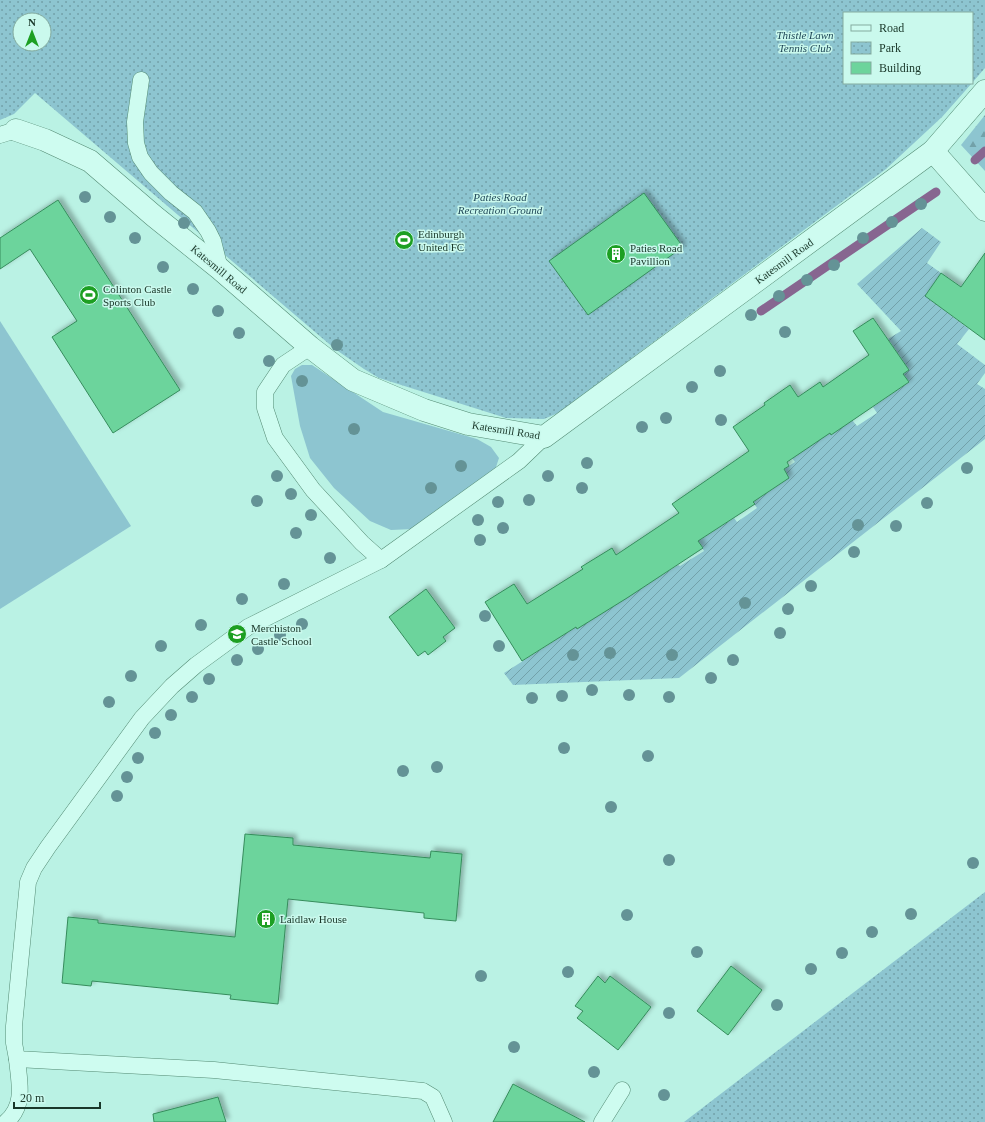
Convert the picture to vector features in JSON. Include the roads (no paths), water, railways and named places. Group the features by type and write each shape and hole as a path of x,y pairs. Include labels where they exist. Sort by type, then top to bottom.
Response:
{"street":[{"name":"Katesmill Road","path":"8,133 45,140 90,161 310,347 353,380 424,410 468,424 544,437 933,151 985,91"},
{"path":"933,151 985,210"}],"lane":[{"path":"141,80 136,122 136,143 140,157 151,173 171,193 195,212 208,231 220,270"},
{"path":"310,347 283,365 265,392 265,408 275,438 313,490 358,539 381,560"},
{"path":"6,1122 16,1109 21,1096 14,1043 14,1026 28,882 41,857 142,718 172,686 196,665 248,627 381,560 519,461 544,437"},
{"path":"17,1059 214,1070 423,1091 432,1097 444,1122"},
{"path":"602,1122 622,1090"}],"waterway":[{"path":"975,160 985,151"},
{"path":"761,311 936,192"}],"place":[{"name":"Edinburgh United FC","path":"404,240"},
{"name":"Paties Road Pavillion","path":"616,254"},
{"name":"Colinton Castle Sports Club","path":"89,295"},
{"name":"Merchiston Castle School","path":"237,634"},
{"name":"Laidlaw House","path":"266,919"}],"park label":[{"name":"Thistle Lawn Tennis Club","path":"805,41"},
{"name":"Paties Road Recreation Ground","path":"500,203"}]}
